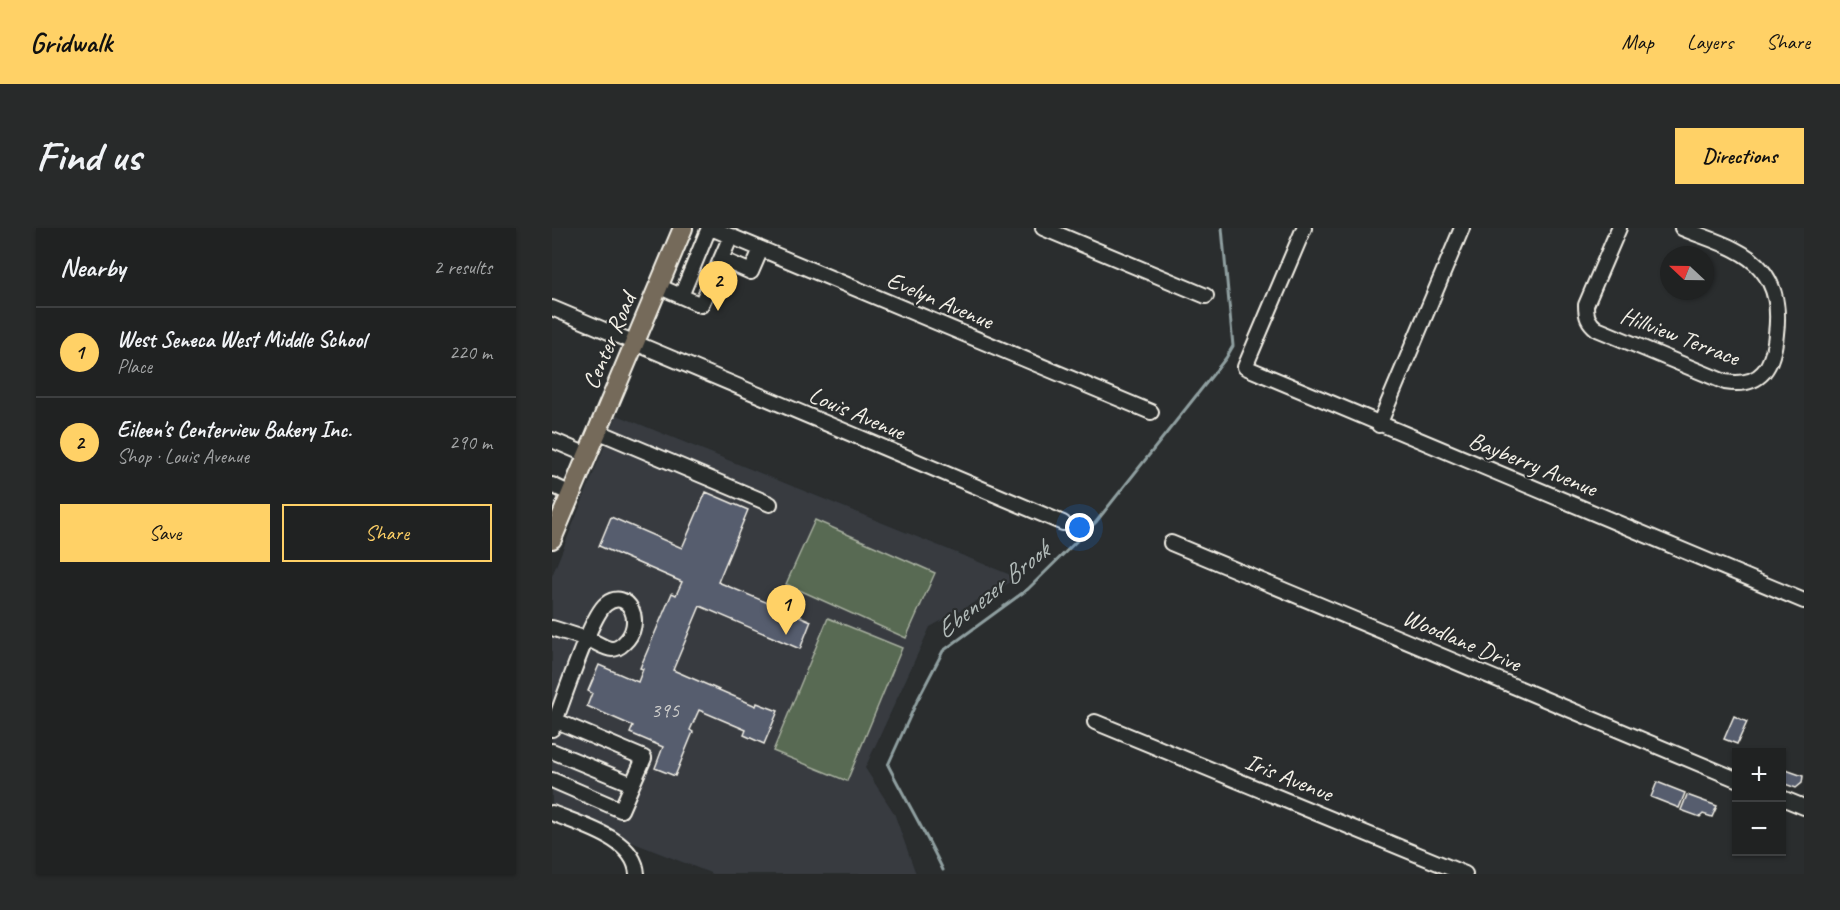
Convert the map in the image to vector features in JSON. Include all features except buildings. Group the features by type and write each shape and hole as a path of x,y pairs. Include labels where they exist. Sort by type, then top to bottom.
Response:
{"main road":[{"name":"Center Road","path":"552,539 683,228"}],"street":[{"path":"681,296 710,228"},
{"name":"Evelyn Avenue","path":"710,228 1151,412"},
{"path":"1043,228 1206,296"},
{"name":"Bayberry Avenue","path":"1304,228 1245,367 1804,601"},
{"path":"1379,425 1462,228"},
{"name":"Hillview Terrace","path":"1619,228 1586,305 1587,319 1592,325 1725,382 1743,383 1752,380 1766,370 1774,353 1777,304 1768,279 1761,269 1745,255 1682,228"},
{"path":"658,286 701,304 731,236"},
{"path":"721,259 752,272 761,249"},
{"name":"Louis Avenue","path":"552,308 1063,523"},
{"path":"597,431 770,504"},
{"path":"552,440 587,456"},
{"path":"552,485 571,494"},
{"name":"Woodlane Drive","path":"1171,543 1732,777"},
{"path":"552,628 587,639 553,723 644,758 621,810 552,780"},
{"name":"Iris Avenue","path":"1095,722 1465,874"},
{"path":"552,751 632,784"},
{"path":"1786,800 1804,807"},
{"path":"552,813 619,842 634,858 638,874"}],"shaded area":[{"path":"617,415 1018,578 930,627 865,768 894,813 916,874 713,874 552,811 552,576"}],"green space":[{"path":"815,520 935,573 906,638 786,584"},
{"path":"828,618 902,648 847,781 773,751"}],"waterway":[{"name":"Ebenezer Brook","path":"943,870 888,765 943,651 1028,589 1096,522 1226,358 1233,346 1222,228"}],"place":[{"name":"Eileen's Centerview Bakery Inc.","path":"718,311"},
{"name":"West Seneca West Middle School","path":"786,635"}]}
